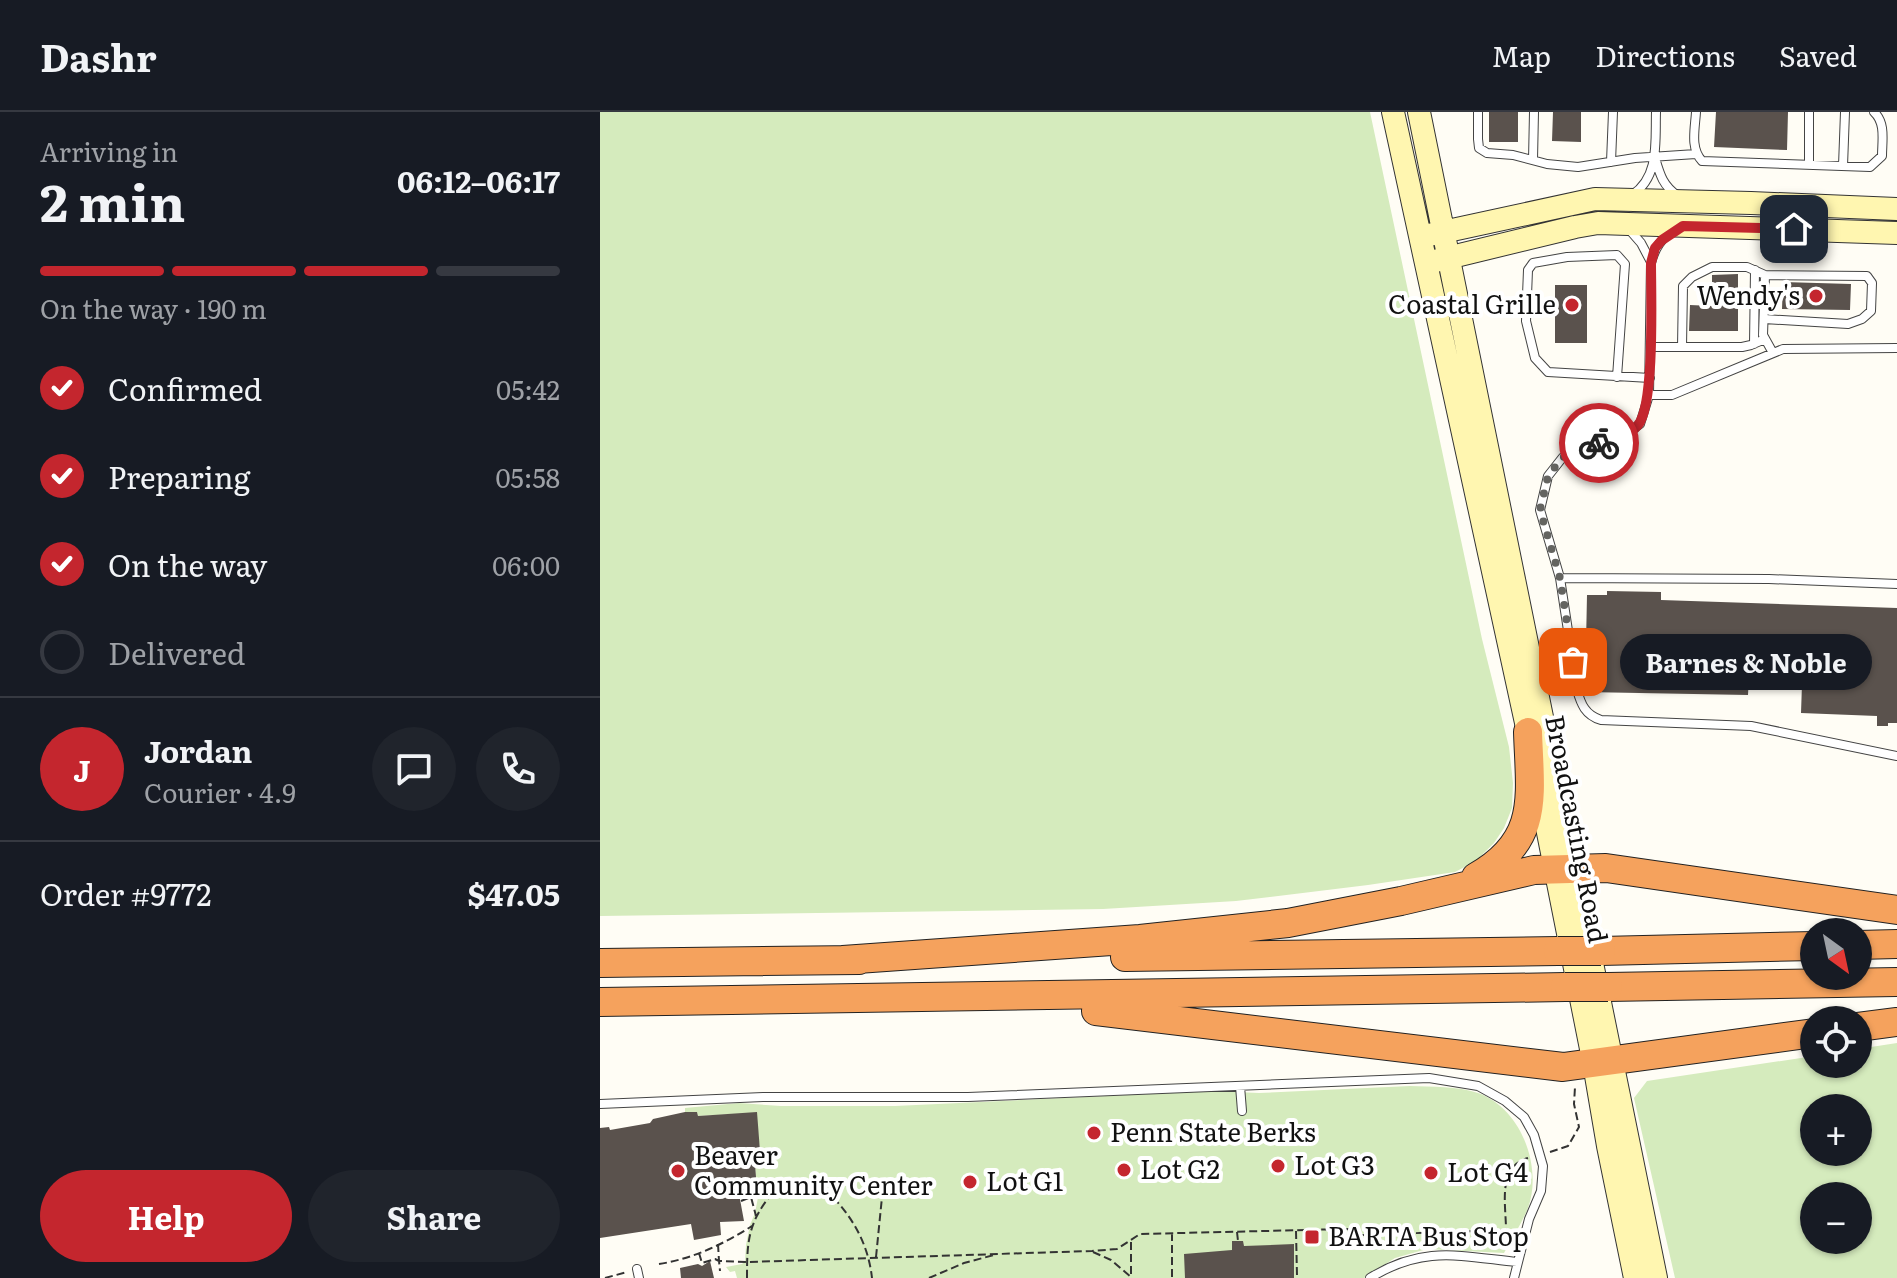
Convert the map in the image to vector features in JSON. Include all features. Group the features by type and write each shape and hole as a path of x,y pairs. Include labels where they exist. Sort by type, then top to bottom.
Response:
{"highway":[{"path":"1455,888 1501,861 1521,833 1529,813 1528,732"},
{"path":"843,960 1140,939 1288,923 1351,912 1534,870 1606,868 1897,910"},
{"path":"1872,945 1897,944"},
{"path":"600,963 1800,946"},
{"path":"600,1002 1897,982"},
{"path":"924,997 1131,1014 1563,1067 1800,1035"},
{"path":"1872,1025 1897,1022"}],"main road":[{"name":"Broadcasting Road","path":"1393,112 1528,732 1564,869"},
{"name":"Broadcasting Road","path":"1419,112 1564,869 1608,1146 1635,1278"},
{"path":"1420,237 1595,199 1897,209"},
{"path":"1425,263 1598,223 1897,233"},
{"name":"Broadcasting Road","path":"1594,1064 1656,1278"}],"lane":[{"path":"1478,112 1479,148 1487,153 1578,167 1696,154"},
{"path":"1533,160 1534,112"},
{"path":"1611,162 1613,112"},
{"path":"1620,200 1630,197 1649,176 1655,157 1656,112"},
{"path":"1696,112 1696,154 1702,161 1870,167 1882,156 1881,119 1874,112"},
{"path":"1809,112 1809,165"},
{"path":"1843,166 1845,112"},
{"path":"1655,157 1665,186 1676,195 1698,201"},
{"path":"1623,224 1641,243 1651,263"},
{"path":"1683,226 1655,248 1651,263 1649,395 1640,424 1618,440 1594,444 1563,457 1548,476 1540,510 1560,578 1577,690 1586,711 1601,720 1751,726 1897,756"},
{"path":"1617,377 1625,264 1617,255 1567,257 1533,263 1528,270 1526,321 1535,358 1548,372 1617,377 1650,378"},
{"path":"1682,347 1683,286 1692,277 1712,267 1867,276 1872,283 1871,311 1862,319 1848,324 1764,319"},
{"path":"1760,272 1763,335 1773,353"},
{"path":"1754,344 1760,272"},
{"path":"1650,347 1742,347 1765,339"},
{"path":"1649,395 1672,395 1783,349 1897,348"},
{"path":"1560,578 1769,579 1897,584"},
{"path":"600,1104 763,1097 968,1097 1429,1078 1478,1086 1505,1101 1524,1117 1541,1154 1541,1191 1529,1219 1514,1278"},
{"path":"1240,1086 1242,1111"},
{"path":"1370,1278 1400,1262 1425,1255 1517,1262"},
{"path":"1517,1262 1522,1278"}],"path":[{"path":"699,1253 702,1263 715,1259 747,1262 876,1259 1117,1249 1140,1234 1172,1232 1347,1229 1362,1235 1506,1230 1506,1181 1511,1168 1521,1160 1568,1146 1579,1127 1574,1104 1594,1064"},
{"path":"876,1259 883,1187"},
{"path":"741,1201 764,1189 795,1190"},
{"path":"825,1189 845,1209 863,1238 872,1278"},
{"path":"747,1278 746,1249 752,1226 774,1191"},
{"path":"740,1196 751,1195"},
{"path":"751,1195 756,1217"},
{"path":"659,1264 690,1258 752,1226"},
{"path":"1296,1230 1297,1276"},
{"path":"1237,1231 1238,1241"},
{"path":"1172,1232 1172,1278"},
{"path":"1131,1241 1131,1278"},
{"path":"718,1244 720,1271"},
{"path":"1092,1251 1111,1260 1131,1278"},
{"path":"929,1278 964,1263 999,1254"},
{"path":"605,1278 638,1274"}],"green space":[{"path":"600,112 1370,112 1482,639 1509,747 1512,808 1494,843 1476,861 1455,872 1236,901 1103,909 600,916"},
{"path":"1897,1043 1897,1278 1675,1278 1634,1098 1647,1081 1800,1058 1800,1078 1872,1078 1872,1047"},
{"name":"Penn State Berks","path":"1410,1086 1453,1088 1478,1093 1493,1101 1517,1125 1530,1158 1532,1192 1526,1214 1504,1253 1427,1249 1395,1258 1364,1278 737,1278 735,1271 730,1272 726,1267 745,1261 750,1225 755,1213 759,1192 754,1151 760,1151 756,1113 698,1116 697,1112 685,1112 685,1108 739,1103 895,1106 1212,1091 1259,1093"}],"building":[{"path":"1489,112 1518,112 1518,142 1489,142"},
{"path":"1553,112 1581,112 1581,142 1552,141"},
{"path":"1716,112 1788,112 1787,150 1714,147"},
{"path":"1738,274 1738,331 1689,331 1690,305 1712,306 1712,275"},
{"name":"Wendy's","path":"1783,282 1851,284 1850,310 1782,309"},
{"path":"1555,285 1587,285 1587,343 1555,343"},
{"path":"1607,591 1661,592 1661,600 1897,608 1897,723 1877,726 1877,716 1801,713 1802,684 1771,683 1772,676 1749,675 1748,695 1585,692 1587,595 1607,595"},
{"name":"Beaver Community Center","path":"697,1112 698,1116 757,1112 760,1151 754,1151 757,1190 739,1194 744,1221 720,1222 721,1235 694,1240 691,1224 600,1238 600,1128 609,1127 610,1130 650,1123 653,1119"},
{"path":"1232,1241 1243,1241 1244,1246 1294,1244 1294,1278 1185,1278 1184,1254 1232,1250"},
{"path":"710,1261 714,1278 681,1278 680,1268 702,1266"}],"way so far":[{"path":"1573,662 1560,578 1540,510 1548,476 1563,457 1599,443"}],"place":[{"name":"Wendy's","path":"1816,296"},
{"name":"Coastal Grille","path":"1572,305"},
{"name":"Barnes & Noble","path":"1573,662"},
{"name":"Penn State Berks","path":"1094,1133"},
{"name":"Lot G3","path":"1278,1166"},
{"name":"Lot G2","path":"1124,1170"},
{"name":"Beaver Community Center","path":"678,1171"},
{"name":"Lot G4","path":"1431,1173"},
{"name":"Lot G1","path":"970,1182"},
{"name":"BARTA Bus Stop","path":"1312,1237"}],"route":[{"path":"1599,443 1618,440 1640,424 1649,395 1651,263 1655,248 1662,240 1683,226 1794,229"}]}
